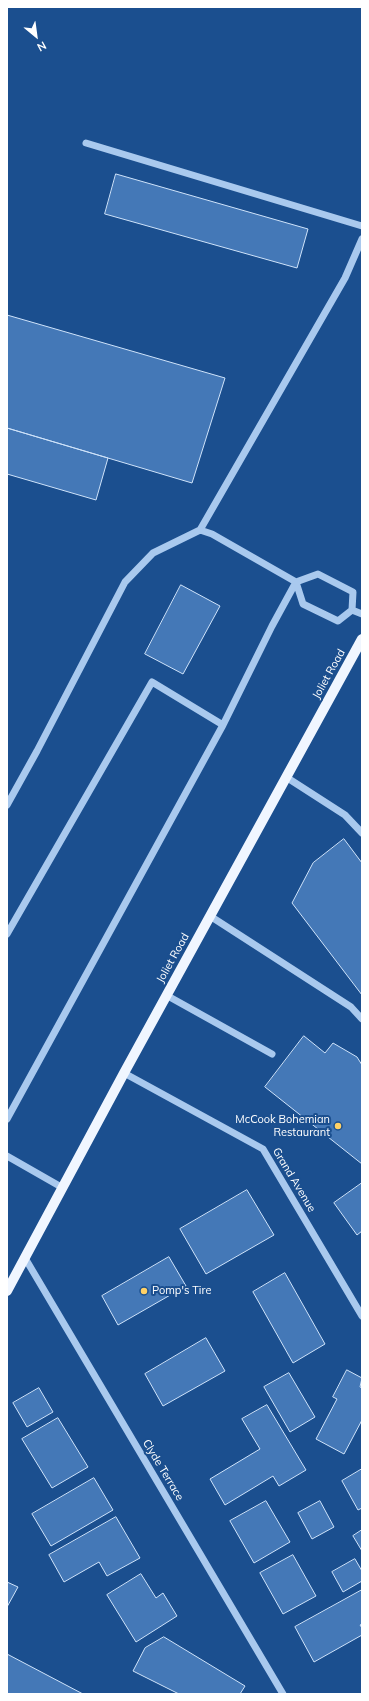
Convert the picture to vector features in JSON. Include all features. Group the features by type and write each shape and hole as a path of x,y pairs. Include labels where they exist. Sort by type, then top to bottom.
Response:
{"main road":[{"name":"Joliet Road","path":"7,1291 166,995 362,639"}],"street":[{"path":"86,143 362,226"},
{"path":"7,805 37,751 125,582 153,553 200,530 345,278 362,239"},
{"path":"7,1119 223,725 272,626 296,582 318,574 353,592 352,610 338,621 303,604 296,582 212,534 200,530"},
{"path":"352,610 362,614"},
{"path":"7,934 152,682 223,725"},
{"path":"286,777 345,815 362,833"},
{"path":"210,916 352,1007 362,1019"},
{"path":"166,995 272,1054"},
{"name":"Grand Avenue","path":"124,1073 263,1149 362,1316"},
{"path":"7,1156 63,1188"},
{"name":"Clyde Terrace","path":"25,1258 283,1694"}],"building":[{"path":"116,174 308,229 297,268 105,214"},
{"path":"7,315 225,378 192,483 7,428"},
{"path":"7,428 108,458 96,500 7,474"},
{"path":"181,585 220,606 183,674 145,654"},
{"path":"344,839 362,863 362,995 292,903 313,863"},
{"name":"McCook Bohemian Restaurant","path":"304,1036 325,1053 333,1043 357,1057 362,1065 362,1164 265,1087"},
{"path":"362,1183 362,1231 357,1235 334,1203"},
{"path":"247,1190 274,1235 206,1274 180,1229"},
{"name":"Pomp's Tire","path":"169,1257 186,1286 118,1325 102,1296"},
{"path":"285,1273 325,1344 293,1363 253,1292"},
{"path":"206,1338 225,1371 163,1406 145,1374"},
{"path":"347,1370 362,1378 360,1387 362,1388 362,1420 344,1454 316,1439 337,1399 333,1397"},
{"path":"289,1373 315,1417 290,1432 264,1387"},
{"path":"39,1388 53,1412 27,1427 13,1403"},
{"path":"267,1405 306,1470 279,1486 273,1476 225,1505 210,1479 260,1449 242,1419"},
{"path":"58,1418 88,1467 52,1488 22,1439"},
{"path":"362,1469 362,1508 358,1510 342,1481"},
{"path":"94,1478 113,1510 51,1546 32,1514"},
{"path":"266,1501 290,1542 254,1563 230,1521"},
{"path":"320,1501 334,1527 312,1539 298,1513"},
{"path":"116,1517 140,1558 107,1576 99,1562 64,1582 49,1555"},
{"path":"362,1530 362,1551 353,1536"},
{"path":"293,1555 316,1596 283,1614 260,1573"},
{"path":"355,1559 362,1571 362,1581 343,1592 332,1572"},
{"path":"141,1574 156,1598 163,1593 177,1616 136,1642 107,1595"},
{"path":"7,1582 18,1587 7,1607"},
{"path":"362,1590 362,1624 360,1625 362,1628 362,1635 314,1662 295,1627"},
{"path":"164,1637 245,1686 240,1694 179,1694 133,1671 145,1648"},
{"path":"7,1654 83,1694 7,1694"}],"place":[{"name":"McCook Bohemian Restaurant","path":"338,1126"},
{"name":"Pomp's Tire","path":"144,1291"}]}
